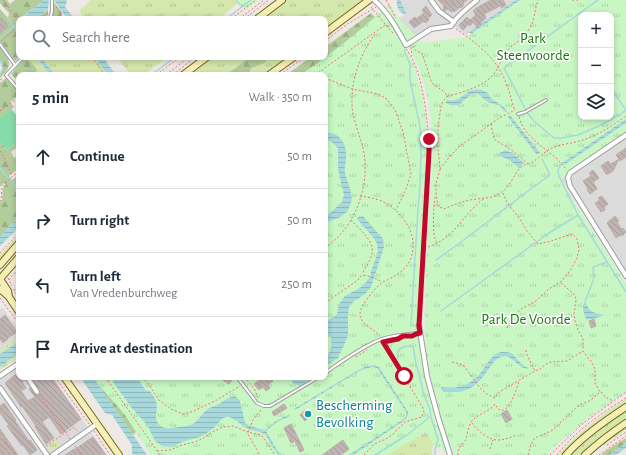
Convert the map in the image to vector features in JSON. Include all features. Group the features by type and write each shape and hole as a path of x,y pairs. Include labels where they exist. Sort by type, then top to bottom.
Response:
{"street":[{"path":"261,16 282,0"},
{"path":"328,32 369,0"},
{"path":"374,0 378,2 388,16 406,45 431,29 452,24 464,10 478,0"},
{"path":"431,0 439,11 452,24"},
{"path":"187,72 203,60"},
{"path":"273,72 290,60"},
{"path":"626,135 570,173 568,178 570,186 626,276"},
{"path":"0,265 16,246"},
{"path":"9,298 8,291 0,279 16,260"},
{"path":"0,289 16,308"},
{"path":"419,325 427,376 450,455"},
{"path":"0,376 16,365"},
{"path":"29,380 37,392"},
{"path":"66,380 94,426 119,455"},
{"path":"0,388 47,455"},
{"path":"566,455 573,447 588,435 626,407"},
{"path":"585,455 593,447 626,423"},
{"path":"53,455 94,426"}],"lane":[{"path":"51,16 52,1"},
{"path":"0,43 15,65"},
{"path":"16,87 6,75 20,60"},
{"path":"518,114 529,110 546,100"},
{"path":"328,371 367,345 403,334 420,333"},
{"path":"239,380 257,403 264,406 270,406 313,380"}],"path":[{"path":"3,0 16,17"},
{"path":"235,16 256,0"},
{"path":"243,16 264,0"},
{"path":"248,16 269,0"},
{"path":"440,170 438,127 443,101 448,96 460,93 482,83 493,75 505,53 528,32 535,15 538,0"},
{"path":"572,0 580,0"},
{"path":"52,1 62,16"},
{"path":"319,72 386,25 373,9 346,25 328,39"},
{"path":"44,16 52,11"},
{"path":"452,24 471,39 498,67 505,78 515,110 524,130 564,167"},
{"path":"0,43 16,28"},
{"path":"328,246 337,238 351,220 364,182 364,152 353,113 352,89 368,43 375,34"},
{"path":"411,43 416,51 422,53 433,84 448,96"},
{"path":"411,43 412,57 418,70 421,84 429,139 419,325"},
{"path":"94,60 103,72"},
{"path":"160,72 176,60"},
{"path":"170,72 185,60"},
{"path":"177,72 191,60"},
{"path":"284,72 300,60"},
{"path":"328,79 352,89 373,92 387,99 395,110 404,132 411,174 396,210"},
{"path":"0,111 16,98"},
{"path":"438,243 434,240 433,214 436,183 440,170 460,146 505,114 515,110"},
{"path":"436,194 438,206 444,209 454,204 495,196 502,193 522,166 538,159 547,151 556,146 581,140 613,126 626,116"},
{"path":"491,124 494,139 513,151 528,164"},
{"path":"0,151 12,177"},
{"path":"0,201 2,188 8,180 16,174"},
{"path":"502,193 507,203 538,244 572,234 577,239 579,249 578,258 562,280 536,301 521,309 511,318 507,328"},
{"path":"360,196 370,197 390,205 407,224 410,231 412,253 406,268 382,282 365,302 360,313 362,321 376,331 382,340 423,408 424,415 405,422 386,439 374,444 364,455"},
{"path":"428,247 438,243 450,234 476,204 485,198"},
{"path":"328,301 358,280 372,255 372,243 351,220"},
{"path":"0,253 16,236"},
{"path":"9,280 16,272"},
{"path":"362,275 376,278 382,282"},
{"path":"560,282 575,295 575,321 583,339 583,351 596,369 595,383 600,392 605,397 613,401"},
{"path":"0,299 16,320"},
{"path":"379,344 382,340"},
{"path":"356,357 369,349"},
{"path":"526,350 535,372"},
{"path":"519,381 514,398 508,407 500,410 496,404 495,398 497,394 519,381 535,372 540,370 550,362 567,361 583,351"},
{"path":"452,362 464,366 487,394 495,398"},
{"path":"57,380 94,426 110,455"},
{"path":"145,380 159,400 171,409 183,414 215,401 242,384"},
{"path":"247,380 254,388 264,406 253,420 248,431 249,436 260,455"},
{"path":"108,381 160,455"},
{"path":"37,392 81,455"},
{"path":"528,455 531,444 535,438 552,430 578,406 591,400 600,392"},
{"path":"550,455 582,424 626,392"},
{"path":"557,455 571,439 586,426 626,398"},
{"path":"458,455 459,449 466,440 471,422 477,416 489,410 496,404"},
{"path":"471,422 482,433 493,439 502,439 517,435"},
{"path":"157,451 170,450 195,442 223,427 233,426 261,435 275,455"},
{"path":"42,448 74,427 81,436"},
{"path":"604,447 626,432"},
{"path":"599,455 626,436"},
{"path":"4,439 15,455"},
{"path":"490,449 493,439"}],"shaded area":[{"path":"516,0 466,35 455,27 435,29 416,41 399,19 406,14 399,1"},
{"path":"626,133 626,281 561,179"},
{"path":"2,307 16,326 16,338 0,351 0,310"},
{"path":"16,365 16,380 55,380 107,455 0,455 0,377"}],"green space":[{"path":"0,0 7,0 10,4 15,0 44,0 23,16 16,16 15,61 0,41 0,9 8,18 9,13 0,3"},
{"path":"91,0 235,0 238,3 223,16 83,16 79,11"},
{"path":"237,0 259,0 246,10"},
{"path":"287,0 362,0 328,27 328,16 266,16"},
{"path":"518,0 626,0 626,132 560,179 626,283 626,392 588,418 551,450 548,455 449,455 433,444 426,432 387,455 151,455 125,415 95,380 328,380 328,72 304,72 322,60 328,60 328,55 384,9 414,65 421,89 426,118 428,184 424,226 419,330 436,425 441,422 428,364 425,341 426,272 432,167 431,119 425,88 418,66 387,6 390,4 397,17 423,43 467,37"},
{"path":"53,1 62,12 61,16 53,16"},
{"path":"48,9 48,16 40,16"},
{"path":"371,13 382,24 316,72 290,72 307,60 328,60 328,45"},
{"path":"0,46 8,59 9,66 0,78 3,66 0,60"},
{"path":"23,60 29,60 37,69 36,72 16,72 16,80 11,74"},
{"path":"28,60 38,60 48,72 35,72"},
{"path":"43,60 96,60 106,72 53,72"},
{"path":"118,60 164,60 147,72 128,72"},
{"path":"209,60 246,60 230,72 194,72"},
{"path":"246,60 266,60 266,62 250,70 250,72 230,72"},
{"path":"264,60 285,60 268,72 250,72 250,70"},
{"path":"8,76 16,86 16,97 10,102 14,107 0,118 0,83"},
{"path":"11,109 16,115 16,142 7,150 0,142 0,118"},
{"path":"0,142 7,150 16,142 16,148 11,152 14,158 16,157 16,170 9,176 12,180 16,177 16,219 0,237 0,203 2,201 3,188 6,184 4,183 0,187"},
{"path":"16,238 16,242 0,260 0,255"},
{"path":"16,338 16,343 0,354 0,351"},
{"path":"16,355 16,359 0,370 0,367"},
{"path":"95,380 100,380 138,430 133,435"},
{"path":"626,399 626,403 592,427 562,455 558,455 590,425"},
{"path":"626,410 626,419 581,455 570,455 596,430"},
{"path":"626,426 626,430 604,445 603,443"},
{"path":"426,432 433,444 433,455 379,455 410,441"},
{"path":"626,438 626,443 609,455 601,455 607,450"},
{"path":"56,439 60,446 54,450 51,450 47,446"}],"water":[{"path":"44,0 49,0 48,9 40,16 24,16"},
{"path":"54,0 67,0 65,7 72,16 65,16"},
{"path":"397,0 400,0 406,13 405,15 398,9"},
{"path":"516,0 520,0 471,34 469,32"},
{"path":"38,60 43,60 53,72 48,72"},
{"path":"96,60 105,60 115,72 106,72"},
{"path":"478,89 487,93 494,101 501,104 507,112 505,112 500,106 488,102 477,93 469,96 459,104 451,105 446,103 447,100 451,101 457,99 472,90"},
{"path":"509,115 540,153 537,155 508,117"},
{"path":"626,119 626,123 564,165 562,163"},
{"path":"328,133 340,138 344,144 346,154 345,173 352,198 346,213 328,222 328,214 342,202 344,195 338,170 338,148 328,140"},
{"path":"505,150 513,153 524,163 519,168 514,163 496,155"},
{"path":"363,216 383,239 384,247 371,287 349,307 348,336 338,358 328,365 331,337 328,336 328,320 337,314 339,304 345,296 363,286 370,277 378,252 377,244 373,237 357,219 358,217"},
{"path":"16,219 16,230 0,246 0,237"},
{"path":"585,302 592,312 604,315 593,319 586,319 583,308"},
{"path":"16,343 16,355 0,367 0,354"},
{"path":"501,352 512,354 528,369 521,367 508,357 501,357 495,361 474,386 464,391 443,392 441,387 455,388 471,382 481,373 492,358"},
{"path":"375,365 379,367 408,412 408,415 405,420 353,455 349,455 406,416 406,412 377,368 372,367 361,370 295,410 294,409 360,369"},
{"path":"82,380 95,380 147,455 132,454 132,445 112,415 105,413"},
{"path":"113,380 139,380 145,390 150,391 154,397 157,406 157,421 165,428 188,426 193,424 208,409 231,397 236,397 240,401 245,423 249,426 265,430 276,421 290,414 290,416 277,422 266,431 278,452 282,455 279,455 276,452 265,434 248,429 230,417 223,418 213,429 200,437 170,447 162,446 155,441 148,426 131,407 113,382"},
{"path":"290,380 309,380 300,386 293,383"},
{"path":"626,443 626,448 616,455 609,455"}],"building":[{"path":"438,0 467,0 463,3 464,5 461,8 460,7 451,12 448,9 445,11 443,10 444,6"},
{"path":"491,0 503,0 506,5 502,8 500,6 484,14 486,18 480,23 482,24 477,27 473,22 470,26 469,24 463,30 459,26 467,17 470,20 476,15 473,11"},
{"path":"426,6 432,15 425,23 424,21 414,28 409,22 415,17 416,19 424,13 422,10"},
{"path":"0,17 8,26 0,33"},
{"path":"626,148 626,157 620,161 616,155"},
{"path":"619,159 613,171 606,174 601,166 608,161 611,164"},
{"path":"593,170 599,178 593,182 597,189 590,194 583,181 591,176 589,173"},
{"path":"602,196 608,204 604,207 605,210 601,212 595,203 600,200 598,198"},
{"path":"615,216 619,221 617,222 621,229 623,228 626,232 622,236 621,235 616,238 607,223"},
{"path":"5,315 16,331 16,333 3,343 0,339 0,319"},
{"path":"594,319 596,326 591,328 589,321"},
{"path":"16,374 16,380 25,380 22,382 26,388 21,391 28,401 35,397 29,389 30,388 36,395 39,395 40,392 33,380 53,380 81,419 61,434 49,417 42,422 54,438 46,444 36,426 5,383"},
{"path":"223,380 232,380 229,384"},
{"path":"259,380 273,381 268,385 270,388 266,391 263,387 259,390 254,384"},
{"path":"4,403 29,441 30,440 37,450 30,455 7,426 9,425 0,413 0,406"},
{"path":"284,404 287,408 274,416 272,412"},
{"path":"305,410 311,415 305,421 300,415"},
{"path":"507,410 512,419 506,423 501,414"},
{"path":"291,424 304,450 300,452 295,441 291,443 284,428"},
{"path":"0,429 18,455 0,455"},
{"path":"93,437 106,455 65,455 74,450"},
{"path":"343,440 349,449 341,455 322,455"}],"waterway":[{"path":"236,0 242,7"},
{"path":"230,16 251,0"},
{"path":"598,0 504,68 528,114 554,138 578,135 599,126 626,110"},
{"path":"8,18 16,30"},
{"path":"0,38 16,25"},
{"path":"404,50 410,64 410,80 420,126 421,157 411,325"},
{"path":"0,60 3,67 0,74"},
{"path":"155,72 171,60"},
{"path":"614,92 626,110"},
{"path":"436,260 550,175 542,159"},
{"path":"562,163 558,170 559,176 578,215 626,292"},
{"path":"0,168 16,187"},
{"path":"441,311 549,233 578,215"},
{"path":"585,302 594,278 593,267 607,262"},
{"path":"375,455 407,435 431,416 423,392 413,347 407,346 401,348 397,355 398,358"},
{"path":"431,417 438,440 435,455"}],"place":[{"name":"Bescherming Bevolking","path":"308,414"}],"route":[{"path":"404,376 383,342 420,333 419,325 429,139"}],"park label":[{"name":"Park Steenvoorde","path":"533,46"},
{"name":"Park De Voorde","path":"526,319"}]}
